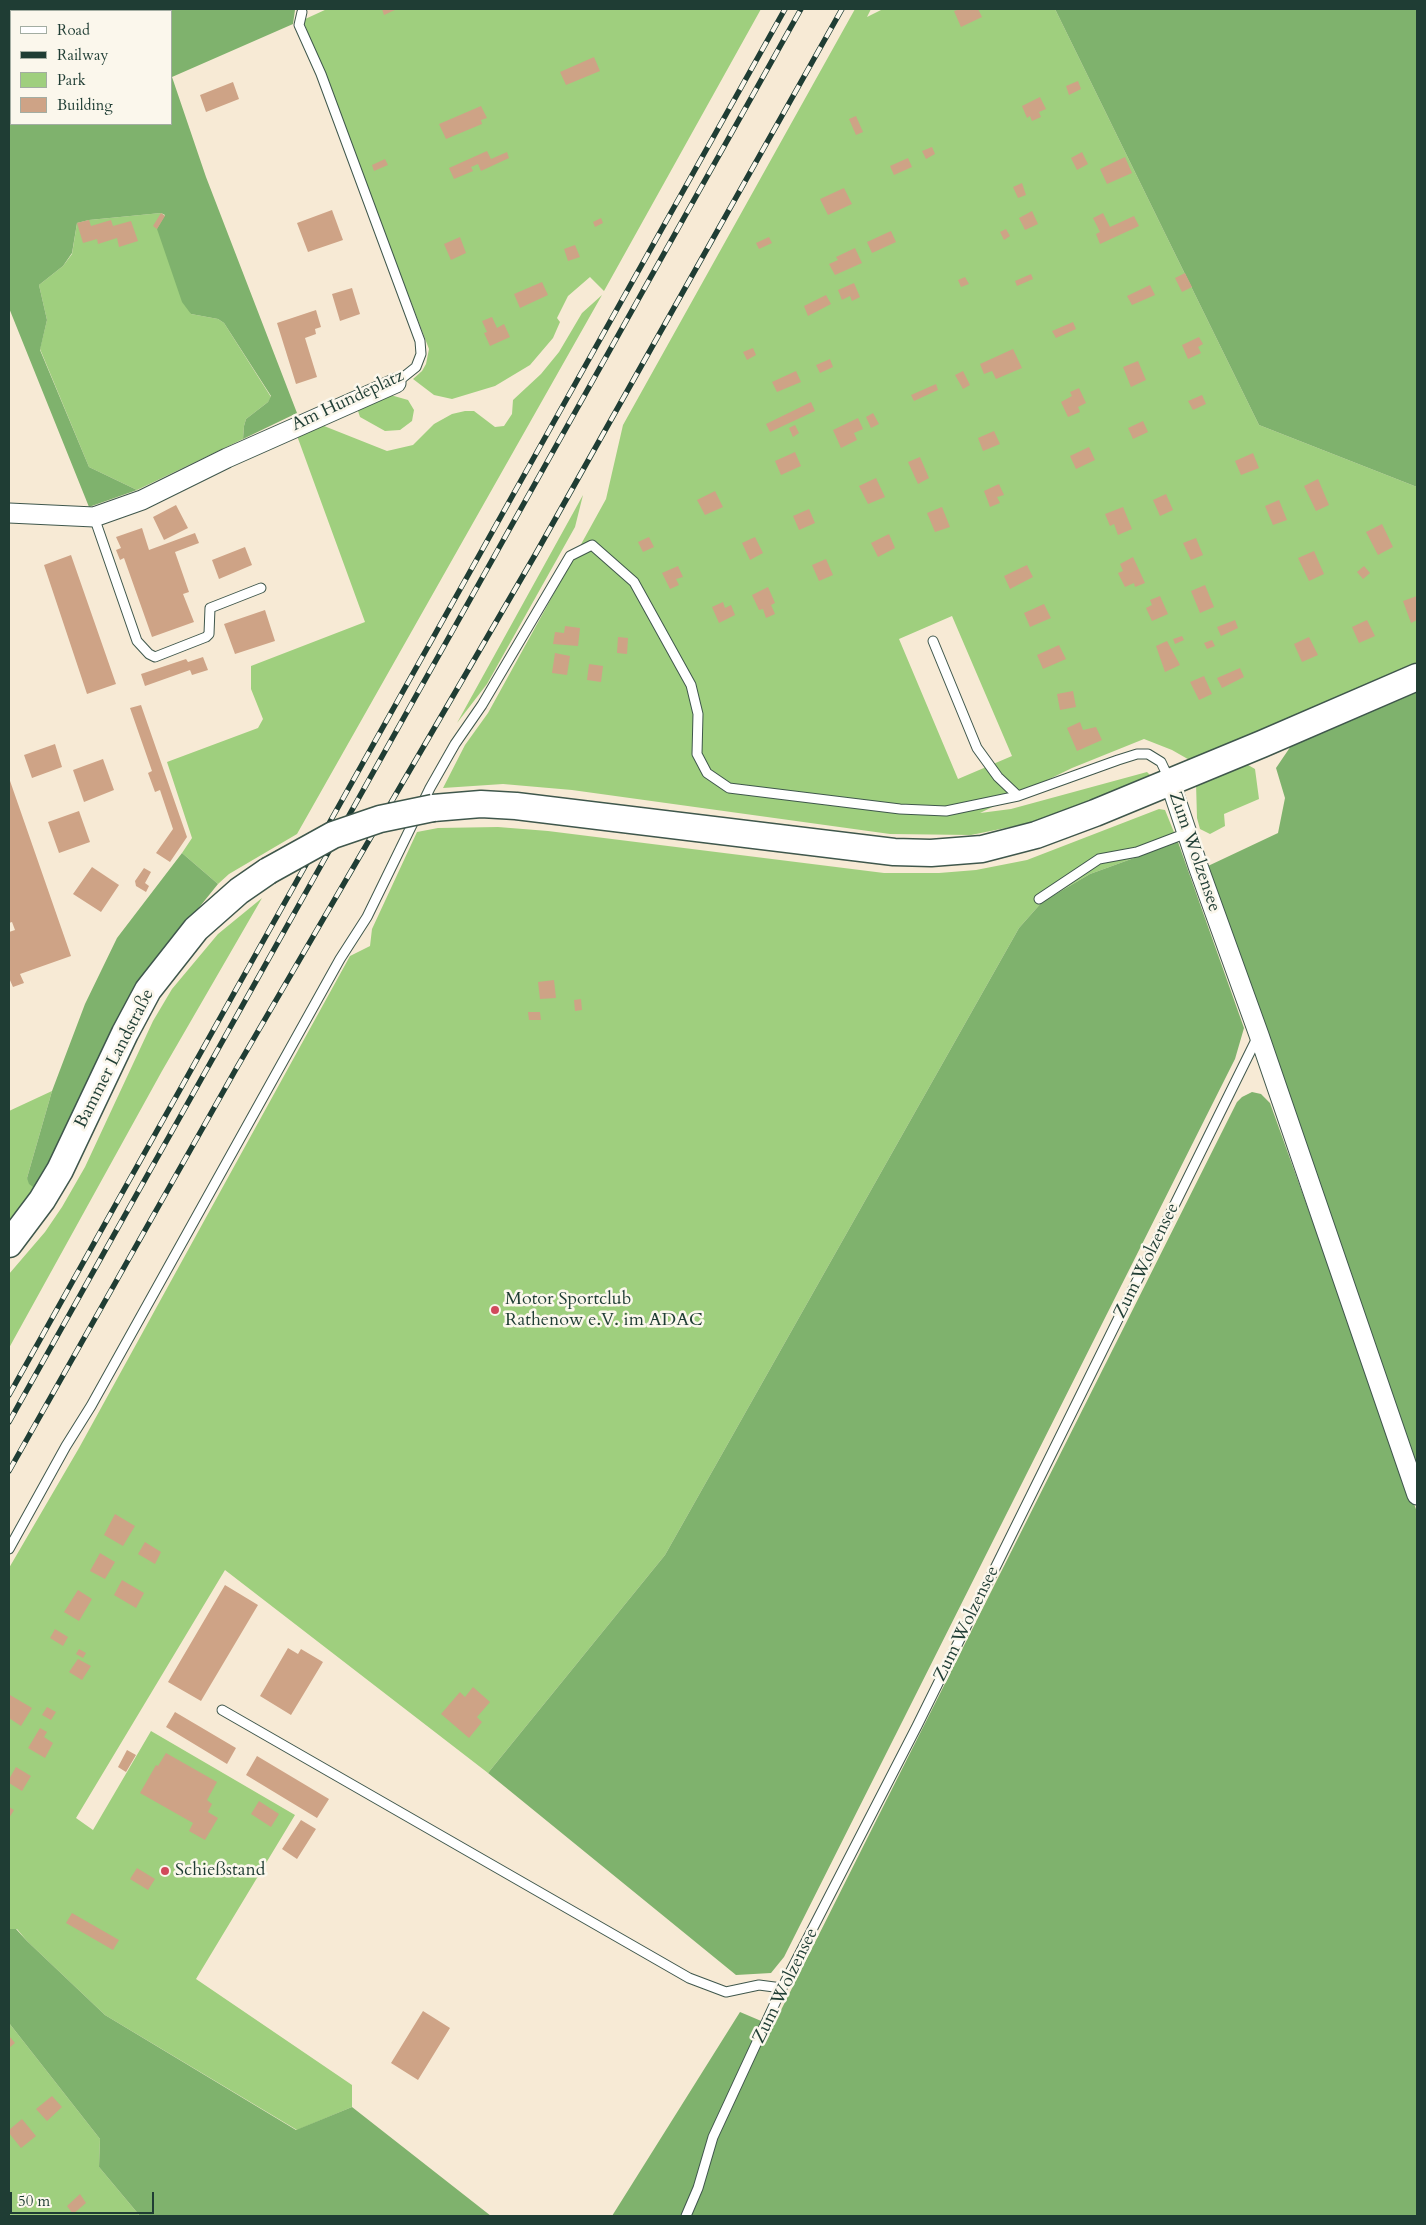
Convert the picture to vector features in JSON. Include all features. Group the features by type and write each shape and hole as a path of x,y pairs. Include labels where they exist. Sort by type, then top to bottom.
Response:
{"main road":[{"name":"Bammer Landstraße","path":"9,1244 42,1200 60,1170 125,1033 148,990 196,929 239,891 268,871 333,835 380,819 433,808 481,804 516,806 857,849 931,853 982,849 1036,835 1170,782 1417,677"}],"street":[{"name":"Am Hundeplatz","path":"9,513 94,518 142,500 227,458 396,383"},
{"name":"Zum Wolzensee","path":"1170,782 1417,1495"}],"lane":[{"name":"Am Hundeplatz","path":"302,12 299,25 321,74 420,341 421,354 416,367 396,383"},
{"path":"94,518 137,641 149,654 155,657 206,638 209,634 210,608 261,588"},
{"path":"9,1549 66,1446 91,1406 340,959 367,917 430,788 455,744 482,705 570,556 592,545 634,582 691,685 698,714 697,754 707,772 729,788 900,809 946,811 1018,796 1137,754 1148,754 1161,762 1170,782"},
{"path":"933,641 977,748 998,777 1018,796"},
{"path":"1039,899 1099,859 1136,852 1187,833"},
{"name":"Zum Wolzensee","path":"686,2216 698,2188 714,2137 782,1988 917,1726 1259,1035"},
{"path":"222,1710 690,1978 726,1992 759,1985 782,1988"}],"green space":[{"path":"9,9 298,9 295,10 293,24 172,77 206,177 297,413 243,439 246,419 268,402 271,396 224,323 218,319 191,314 182,302 157,229 165,215 161,213 89,220 77,223 72,253 63,266 39,285 47,320 40,350 89,467 137,490 89,507 9,308"},
{"path":"327,9 761,9 604,291 590,277 568,296 557,318 560,322 553,338 530,365 495,386 452,399 434,395 413,379 422,371 426,364 429,349 303,20"},
{"path":"855,9 871,9 867,17 883,9 1055,9 1259,425 1417,487 1417,665 1193,762 1172,750 1144,739 1072,768 980,813 1011,809 1147,772 1151,776 1089,802 1025,824 971,835 890,834 572,790 503,784 443,788 465,745 488,713 606,499 623,425","holes":["952,616 1012,756 958,779 899,639"]},
{"path":"1055,9 1417,9 1417,487 1259,425"},
{"path":"161,213 165,216 191,314 218,319 224,323 271,397 268,402 246,419 243,439 137,490 89,467 40,349 47,320 39,285 63,266 72,254 77,223 89,220"},
{"path":"602,295 297,834 229,874 218,884 182,853 192,838 167,762 258,728 263,719 251,689 251,666 365,622 296,433 324,426 387,451 413,445 434,424 452,414 465,411 474,411 495,427 504,426 512,414 513,400 541,374 559,352 582,313"},
{"path":"383,396 394,396 408,400 414,410 412,421 400,430 385,431 360,417 358,411 360,408"},
{"path":"583,495 575,527 487,684 457,723"},
{"path":"1417,688 1417,1477 1208,866 1278,833 1285,798 1276,768 1295,740"},
{"path":"1243,762 1255,769 1259,799 1224,814 1225,826 1210,834 1200,829 1197,818 1196,783"},
{"name":"Motor Sportclub Rathenow e.V. im ADAC","path":"1159,809 1165,810 1178,842 1090,874 1042,902 1019,928 665,1555 488,1773 225,1570 76,1818 93,1830 151,1731 295,1815 196,1979 352,2085 352,2107 297,2130 105,2015 27,1941 17,1929 9,1929 9,1568 79,1448 350,956 370,946 372,929 417,832 438,828 498,827 548,831 884,873 939,873 976,870 1027,860"},
{"path":"1178,842 1244,1028 1235,1059 784,1957 771,1973 736,1975 488,1773 665,1555 1019,928 1042,902 1090,874"},
{"path":"182,853 218,884 147,972 125,1008 107,1040 63,1136 36,1189 29,1184 27,1178 52,1091 85,1004 117,938"},
{"path":"262,898 162,1071 9,1348 9,1274 45,1232 85,1167 153,1021 172,989 218,934"},
{"path":"52,1091 27,1178 36,1189 9,1226 9,1111"},
{"path":"1252,1092 1261,1094 1270,1103 1417,1512 1417,2216 612,2216 740,2012 773,2026 1237,1102"},
{"path":"9,1929 16,1929 105,2015 296,2130 352,2107 491,2216 140,2216 99,2167 100,2139 9,2023"},
{"path":"9,2023 100,2139 99,2167 140,2216 9,2216"}],"building":[{"path":"382,9 397,9 384,15"},
{"path":"978,9 982,17 961,27 954,11"},
{"path":"594,57 600,71 566,85 560,72"},
{"path":"1078,81 1081,89 1069,95 1066,86"},
{"path":"233,82 239,99 206,112 200,95"},
{"path":"1040,97 1046,109 1039,112 1041,117 1032,121 1030,116 1027,118 1022,106"},
{"path":"481,106 487,118 481,120 482,124 446,139 439,124"},
{"path":"856,116 863,132 856,135 849,119"},
{"path":"932,147 935,154 926,159 922,151"},
{"path":"487,151 491,159 507,152 509,158 481,171 478,164 471,167 473,171 454,179 449,168"},
{"path":"1082,152 1088,164 1077,170 1071,158"},
{"path":"1125,157 1132,173 1107,184 1100,169"},
{"path":"908,158 912,167 894,175 890,166"},
{"path":"385,159 388,165 374,171 372,165"},
{"path":"1022,183 1026,195 1018,198 1013,187"},
{"path":"844,188 852,204 828,215 820,199"},
{"path":"332,210 343,240 308,252 297,223"},
{"path":"1032,211 1038,224 1025,230 1019,218"},
{"path":"161,213 165,216 157,229 153,226"},
{"path":"1103,213 1110,227 1134,216 1139,226 1100,244 1096,234 1100,232 1093,218"},
{"path":"601,218 603,223 595,227 593,222"},
{"path":"89,220 91,226 111,220 113,226 131,221 138,241 119,247 117,238 98,244 97,239 83,243 77,223"},
{"path":"1006,229 1010,236 1004,240 1000,232"},
{"path":"891,231 896,242 872,253 867,242"},
{"path":"460,237 466,253 451,260 444,244"},
{"path":"769,237 772,243 759,249 756,243"},
{"path":"575,245 580,257 568,261 564,249"},
{"path":"855,248 862,263 835,275 829,264 838,260 836,257"},
{"path":"1185,273 1192,287 1182,292 1175,278"},
{"path":"1031,274 1033,279 1017,286 1015,281"},
{"path":"965,277 969,284 961,287 958,280"},
{"path":"542,282 548,295 520,308 514,294"},
{"path":"854,283 860,297 852,301 850,296 842,300 838,290"},
{"path":"1150,285 1155,295 1132,305 1127,296"},
{"path":"352,288 360,314 340,321 332,294"},
{"path":"826,295 831,304 808,316 804,306"},
{"path":"316,310 321,327 315,329 316,334 305,338 317,377 296,384 277,323"},
{"path":"492,317 497,328 504,324 510,337 490,346 484,333 487,332 482,321"},
{"path":"1073,322 1076,329 1056,338 1052,331"},
{"path":"1199,337 1203,344 1198,347 1201,353 1188,359 1182,345"},
{"path":"753,348 756,355 747,360 743,352"},
{"path":"1013,349 1022,368 996,379 992,371 984,374 980,364"},
{"path":"830,359 833,367 820,373 816,365"},
{"path":"1138,361 1146,380 1131,387 1123,367"},
{"path":"796,371 801,382 777,392 772,382"},
{"path":"963,371 970,385 963,389 955,375"},
{"path":"936,384 938,390 914,401 911,395"},
{"path":"1079,388 1086,403 1078,407 1080,412 1068,417 1061,402 1072,396 1070,392"},
{"path":"1202,395 1206,404 1193,410 1188,401"},
{"path":"811,402 815,411 770,432 766,424"},
{"path":"873,413 879,424 871,428 866,417"},
{"path":"858,418 863,429 854,433 857,440 841,448 833,430"},
{"path":"1143,421 1148,432 1133,439 1128,428"},
{"path":"795,425 799,433 793,437 789,428"},
{"path":"994,431 1000,444 983,451 978,438"},
{"path":"1089,447 1095,460 1076,469 1070,456"},
{"path":"795,452 801,466 781,475 775,461"},
{"path":"1253,453 1259,468 1241,475 1235,461"},
{"path":"920,457 929,478 918,484 908,462"},
{"path":"876,478 885,497 868,504 859,486"},
{"path":"1318,479 1329,505 1316,511 1304,486"},
{"path":"999,484 1004,495 997,497 1000,503 990,507 984,491"},
{"path":"715,491 723,507 705,515 697,500"},
{"path":"1166,494 1173,510 1160,516 1153,500"},
{"path":"1279,500 1287,520 1273,525 1265,506"},
{"path":"176,505 188,528 164,540 153,517"},
{"path":"942,507 950,527 935,532 927,513"},
{"path":"1123,507 1132,529 1118,535 1114,524 1110,526 1105,514"},
{"path":"809,509 815,523 799,530 793,516"},
{"path":"1382,524 1393,547 1378,555 1366,532"},
{"path":"142,528 149,550 195,533 199,543 175,552 189,592 183,594 194,622 152,637 124,558 120,560 116,550 121,548 116,537"},
{"path":"889,534 895,548 878,557 871,543"},
{"path":"649,537 654,547 643,552 638,542"},
{"path":"755,537 763,553 750,560 742,543"},
{"path":"1196,538 1203,555 1191,560 1183,543"},
{"path":"245,547 252,565 219,579 212,560"},
{"path":"1314,551 1324,574 1309,581 1298,558"},
{"path":"71,555 116,684 87,694 44,565"},
{"path":"1133,557 1145,583 1135,587 1134,583 1125,587 1118,573 1123,571 1120,564"},
{"path":"826,559 833,575 819,581 812,565"},
{"path":"1027,565 1033,577 1010,589 1004,576"},
{"path":"678,566 683,577 676,579 679,585 670,589 662,573"},
{"path":"1364,566 1370,573 1363,579 1357,572"},
{"path":"1205,585 1214,607 1200,613 1191,591"},
{"path":"768,587 775,603 771,605 775,614 766,618 763,609 759,610 752,595"},
{"path":"1160,596 1168,614 1152,621 1146,608 1152,605 1150,600"},
{"path":"1417,596 1417,620 1411,623 1403,601"},
{"path":"723,602 725,608 731,605 735,615 719,623 712,607"},
{"path":"1044,604 1051,618 1030,627 1024,613"},
{"path":"265,610 275,641 235,654 224,624"},
{"path":"1235,620 1238,628 1221,636 1217,627"},
{"path":"1367,620 1375,636 1359,643 1352,627"},
{"path":"565,626 580,628 578,646 553,644 555,632 564,633"},
{"path":"1182,636 1184,640 1175,644 1173,639"},
{"path":"618,637 628,638 627,654 617,653"},
{"path":"1309,637 1318,655 1302,662 1294,644"},
{"path":"1212,640 1215,646 1207,649 1204,643"},
{"path":"1167,641 1180,665 1165,672 1156,646"},
{"path":"1059,645 1066,659 1043,669 1037,655"},
{"path":"555,653 570,656 567,675 552,673"},
{"path":"203,657 208,670 192,675 190,670 145,686 141,674 186,659 188,662"},
{"path":"589,664 603,666 601,682 587,680"},
{"path":"1240,668 1244,677 1222,688 1217,678"},
{"path":"1204,676 1212,694 1199,700 1190,682"},
{"path":"1073,691 1076,707 1060,710 1057,694"},
{"path":"141,705 187,837 170,862 156,853 173,829 160,790 155,792 148,773 152,771 130,708"},
{"path":"1080,722 1083,730 1096,727 1102,740 1077,751 1067,728"},
{"path":"55,744 62,767 32,778 24,755"},
{"path":"103,759 114,790 84,802 73,770"},
{"path":"9,778 71,956 20,974 24,983 13,987 9,978 9,932 15,930 12,922 9,923"},
{"path":"79,811 90,842 59,853 48,822"},
{"path":"92,867 119,885 101,912 73,894"},
{"path":"144,868 151,872 145,883 149,886 146,892 136,886 135,881"},
{"path":"554,980 556,998 540,999 538,982"},
{"path":"581,999 582,1010 575,1011 574,1000"},
{"path":"528,1012 540,1012 541,1020 529,1020"},
{"path":"115,1514 135,1526 123,1546 104,1535"},
{"path":"145,1542 161,1552 155,1564 138,1554"},
{"path":"100,1553 115,1562 105,1579 90,1571"},
{"path":"122,1580 144,1593 136,1608 114,1595"},
{"path":"225,1585 258,1605 201,1701 168,1682"},
{"path":"78,1590 92,1599 79,1621 64,1612"},
{"path":"55,1629 68,1637 63,1646 50,1638"},
{"path":"288,1648 298,1654 301,1649 323,1662 291,1715 260,1696"},
{"path":"79,1649 86,1653 83,1658 76,1654"},
{"path":"78,1659 91,1666 82,1680 69,1672"},
{"path":"473,1687 490,1702 477,1717 482,1722 469,1738 441,1714 460,1692 465,1697"},
{"path":"10,1695 32,1708 21,1726 9,1718"},
{"path":"47,1707 56,1712 51,1720 42,1715"},
{"path":"175,1712 236,1748 227,1764 166,1727"},
{"path":"40,1728 47,1732 44,1737 53,1743 45,1758 28,1748"},
{"path":"127,1750 136,1755 126,1772 118,1767"},
{"path":"166,1753 217,1782 207,1800 212,1804 208,1812 218,1818 205,1840 189,1831 193,1823 140,1793 156,1765 158,1766"},
{"path":"257,1756 329,1799 317,1818 246,1775"},
{"path":"16,1767 31,1776 22,1791 9,1783 9,1779"},
{"path":"259,1801 279,1814 271,1827 251,1814"},
{"path":"9,1807 14,1810 9,1818"},
{"path":"301,1820 316,1829 297,1859 282,1849"},
{"path":"137,1868 155,1879 148,1890 130,1879"},
{"path":"72,1913 119,1940 113,1950 66,1923"},
{"path":"423,2011 450,2028 418,2080 391,2063"},
{"path":"9,2036 15,2043 9,2048"},
{"path":"52,2096 62,2107 47,2121 36,2109"},
{"path":"22,2119 36,2136 21,2148 9,2133 9,2130"},
{"path":"80,2194 86,2203 73,2214 67,2206"}],"railway":[{"path":"9,1395 785,9"},
{"path":"9,1422 801,9"},
{"path":"9,1471 236,1069 535,555 842,9"}],"place":[{"name":"Motor Sportclub Rathenow e.V. im ADAC","path":"495,1310"},
{"name":"Schießstand","path":"165,1871"}]}
